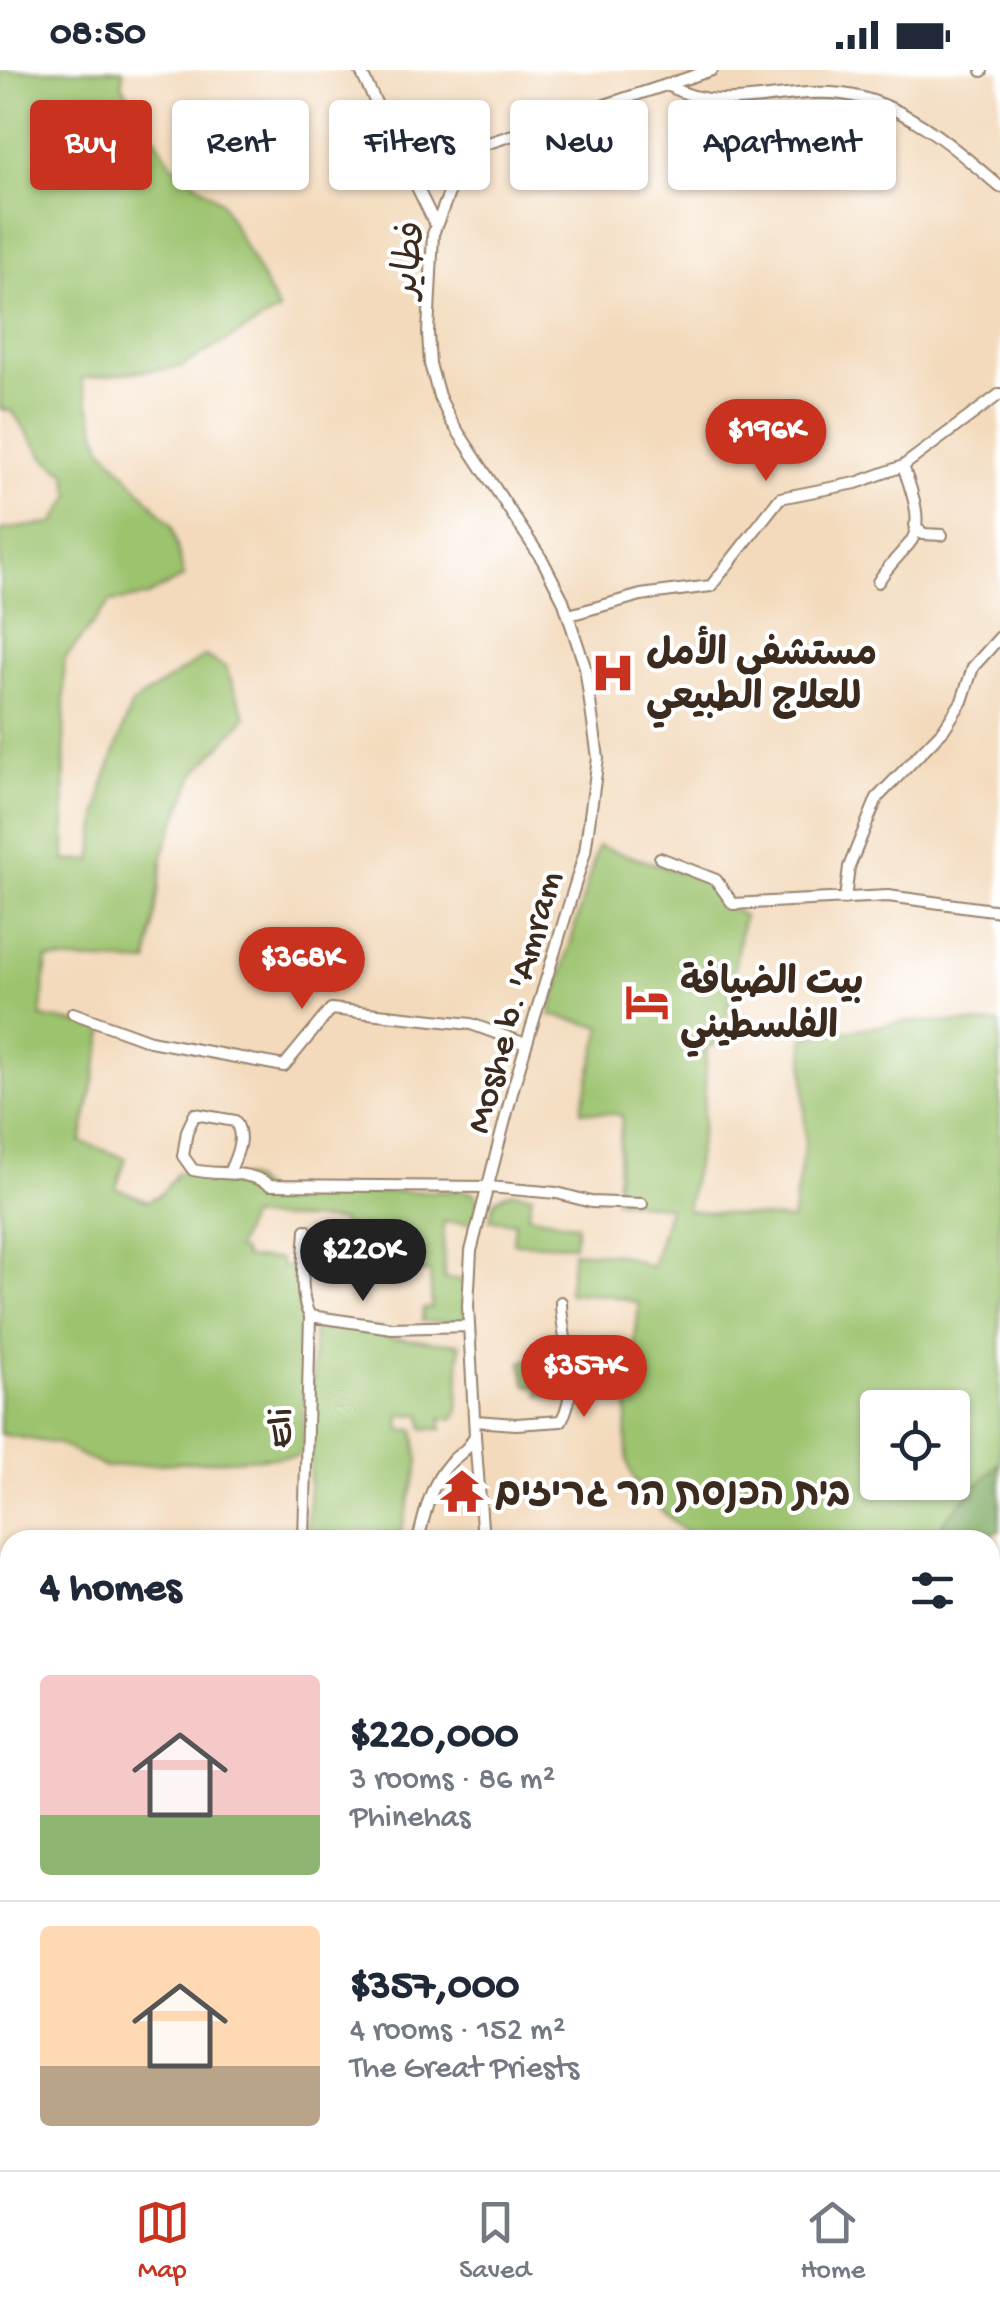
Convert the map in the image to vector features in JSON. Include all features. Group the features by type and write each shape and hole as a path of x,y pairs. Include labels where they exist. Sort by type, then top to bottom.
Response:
{"street":[{"path":"360,70 436,225"},
{"name":"فطاير","path":"563,600 543,561 451,421 436,385 428,338 430,253 436,225 460,165 476,147 712,70"},
{"path":"667,84 696,99 724,101 800,94 859,96 932,132 1000,187"},
{"path":"569,614 641,595 711,586 780,498 856,483 903,466 1000,394"},
{"path":"878,582 899,551 908,546 915,526 911,488 903,466"},
{"path":"915,526 923,534 942,535"},
{"name":"Moshe b. 'Amram","path":"482,1530 469,1326 470,1258 526,1044 585,852 598,765 586,666 563,600"},
{"path":"846,899 850,868 877,798 956,714 973,667 1000,637"},
{"path":"660,858 716,880 733,904 888,896 1000,911"},
{"path":"73,1012 150,1042 284,1066 331,1009 471,1024 526,1044"},
{"path":"228,1173 240,1141 238,1124 195,1114 187,1131 185,1161 193,1170 255,1176 270,1184 489,1187 557,1194 590,1202 642,1204"},
{"name":"Eli","path":"304,1530 310,1316 304,1296 306,1230"},
{"path":"476,1421 561,1421 568,1404 569,1350 561,1322 561,1302"},
{"path":"310,1316 392,1328 469,1326"},
{"path":"421,1530 436,1484 475,1436"}],"green space":[{"path":"0,70 123,70 122,85 131,100 30,100 30,190 152,190 152,132 172,164 172,190 206,190 221,202 279,311 180,367 81,378 102,447 172,526 184,577 145,597 110,602 64,660 65,861 92,860 103,785 132,704 205,656 225,667 246,717 194,775 164,850 148,963 47,959 41,1017 105,1028 81,1142 126,1158 116,1188 148,1201 162,1193 178,1172 248,1178 267,1193 469,1191 478,1203 474,1223 443,1222 444,1279 466,1280 465,1322 422,1321 423,1309 432,1308 430,1272 341,1271 342,1221 249,1217 236,1249 245,1258 280,1259 281,1267 299,1267 301,1320 305,1320 303,1450 297,1456 105,1467 58,1444 0,1434 0,530 54,523 71,496 66,473 44,457 12,411 0,409"},
{"path":"598,846 715,883 732,908 744,916 720,1043 707,1047 703,1124 687,1210 792,1220 805,1143 804,1037 910,1021 1000,1024 1000,1462 970,1494 970,1390 860,1390 860,1500 964,1500 940,1530 685,1530 648,1497 629,1467 626,1432 639,1303 608,1295 568,1293 573,1251 618,1254 652,1267 669,1207 615,1200 622,1115 581,1111 602,1027 550,1015"},
{"path":"513,1192 532,1195 528,1215 577,1225 574,1245 513,1243 515,1222 490,1220 496,1201"},
{"path":"314,1324 381,1329 392,1338 460,1344 458,1413 453,1419 441,1418 442,1429 423,1429 422,1414 400,1415 401,1430 414,1429 419,1463 402,1530 308,1530"},
{"path":"521,1362 550,1363 549,1379 566,1380 563,1399 539,1395 540,1387 526,1385"},
{"path":"1000,1462 1000,1530 939,1530 964,1500 970,1500 970,1494"}],"place":[{"name":"مستشفى الأمل للعلاج الطبيعي","path":"613,673"},
{"name":"بيت الضيافة الفلسطيني","path":"647,1002"},
{"name":"בית הכנסת הר גריזים","path":"462,1491"}]}
